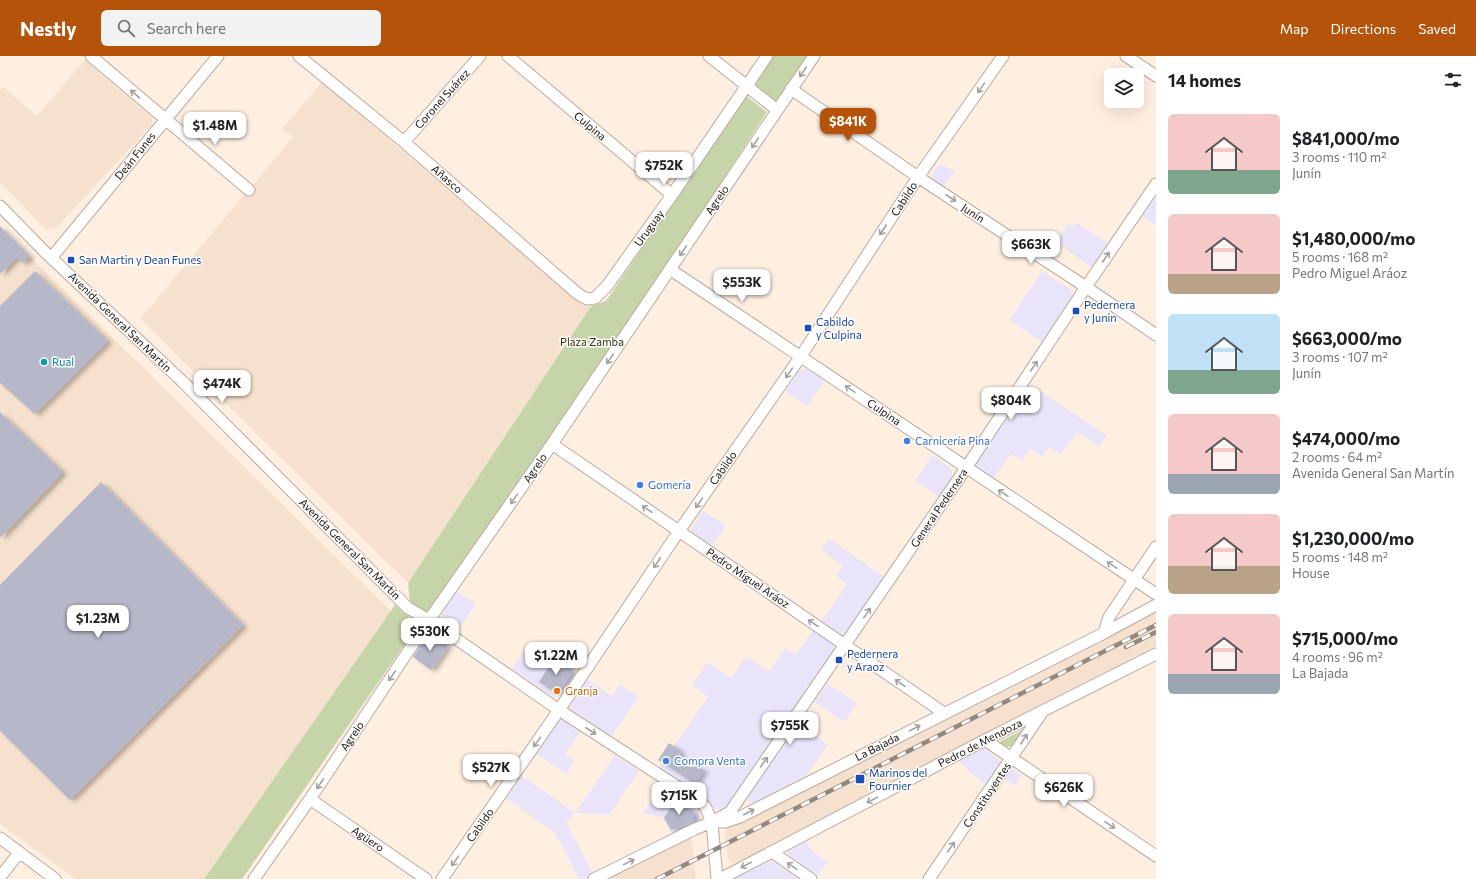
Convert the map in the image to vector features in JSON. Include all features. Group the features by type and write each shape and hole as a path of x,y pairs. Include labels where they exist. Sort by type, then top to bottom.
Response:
{"street":[{"path":"92,56 249,190"},
{"name":"Deán Funes","path":"52,257 218,56"},
{"name":"Añasco","path":"300,56 404,142 578,294 587,299 595,298"},
{"name":"Coronel Suárez","path":"404,142 480,56"},
{"name":"Culpina","path":"508,56 672,195"},
{"path":"709,56 746,88 776,110"},
{"name":"Uruguay","path":"595,298 607,286 672,195 767,56"},
{"name":"Agrelo","path":"254,879 310,799 429,620 671,270 776,110 814,56"},
{"name":"Cabildo","path":"442,879 559,710 679,531 801,356 918,177 1003,56"},
{"path":"1126,56 1156,76"},
{"name":"Junín","path":"791,89 918,177 1086,287 1156,336"},
{"name":"General Pedernera","path":"712,822 730,812 966,468 1156,184"},
{"name":"Avenida General San Martín","path":"0,206 184,382 408,608 429,620 559,710 700,802 706,808 712,822 718,879"},
{"name":"Culpina","path":"671,270 1156,594"},
{"name":"Pedro Miguel Aráoz","path":"552,444 944,713"},
{"path":"1104,633 1109,618 1156,548"},
{"name":"La Bajada","path":"594,879 712,822 725,822 740,817 1104,633 1156,605"},
{"name":"Pedro de Mendoza","path":"718,879 985,740 1156,654"},
{"name":"Constituyentes","path":"930,879 1043,711"},
{"path":"985,740 1156,856"},
{"name":"Agüero","path":"310,799 426,879"},
{"path":"0,838 55,879"},
{"path":"772,852 811,879"},
{"path":"0,877 19,853"}],"shaded area":[{"path":"85,60 152,118 152,122 151,126 57,227 46,230 0,182 0,90 3,87 37,116"},
{"path":"322,82 583,305 591,306 408,583 140,319 293,137 282,129"},
{"path":"940,163 955,172 941,189 933,180 932,176 933,172"},
{"path":"1156,195 1156,225 1142,216"},
{"path":"1076,222 1111,245 1094,269 1056,242 1068,224 1073,227"},
{"path":"0,227 391,611 204,879 76,879 0,824"},
{"path":"1042,271 1070,289 1073,296 1073,299 1043,343 1009,320"},
{"path":"809,369 825,380 807,406 785,392 799,371"},
{"path":"1028,383 1107,436 1099,446 1077,432 1061,455 1049,447 1042,457 1030,449 1022,461 1011,454 992,480 977,470 976,460"},
{"path":"932,455 950,467 952,471 952,477 939,497 915,481"},
{"path":"703,511 726,525 710,548 690,533"},
{"path":"829,539 885,577 848,631 841,635 836,635 820,624 847,584 836,576 843,565 821,550"},
{"path":"457,591 476,604 460,628 442,617 442,613"},
{"path":"1156,610 1156,651 742,862 737,864 730,862 728,859 725,833 726,828 729,825"},
{"path":"813,630 833,644 834,650 728,808 721,810 716,809 658,769 708,697 692,685 708,662 731,678 746,656 768,672 785,648 796,655"},
{"path":"531,642 578,675 562,696 552,697 512,668"},
{"path":"587,679 612,696 620,685 639,697 611,737 572,710 570,707"},
{"path":"827,683 857,703 844,722 814,702"},
{"path":"563,720 581,732 565,755 574,761 566,774 537,754 558,721"},
{"path":"798,723 828,745 807,775 754,803 748,801 747,796"},
{"path":"976,749 986,749 1000,761 999,766 985,785 956,759"},
{"path":"615,755 639,771 609,815 575,813"},
{"path":"1012,769 1022,775 1015,786 1004,778"},
{"path":"522,776 575,813 566,823 594,875 587,879 579,879 555,833 506,798"},
{"path":"661,786 699,812 700,817 697,824 673,836 664,818 643,813"},
{"path":"691,832 696,878 600,879"},
{"path":"805,838 812,851 828,862 817,876 787,852 787,848"},
{"path":"764,860 775,862 799,879 728,879"}],"green space":[{"path":"773,56 809,56 775,105 757,91 756,84"},
{"name":"Plaza Zamba","path":"746,96 767,112 624,332 430,613 424,613 410,603 408,583 591,306 606,301"},
{"path":"395,605 418,625 242,879 204,879"},
{"path":"1024,729 1015,745 1007,747 1000,744 1001,741"}],"building":[{"path":"0,226 30,256 23,263 17,257 0,274"},
{"name":"Rual","path":"35,271 108,341 35,414 0,383 0,306"},
{"path":"0,412 63,472 0,538"},
{"path":"101,482 243,625 70,800 0,731 0,585"},
{"path":"432,635 448,646 431,670 413,657 427,636"},
{"path":"554,658 573,670 558,694 539,682"},
{"path":"669,743 681,751 679,755 704,770 695,784 658,760"},
{"path":"675,800 694,812 694,822 671,830 664,818"}],"railway":[{"path":"657,879 1156,625"},
{"path":"1126,647 1156,632"}],"place":[{"name":"San Martin y Dean Funes","path":"71,260"},
{"name":"Pedernera y Junin","path":"1076,311"},
{"name":"Cabildo y Culpina","path":"808,328"},
{"name":"Rual","path":"44,362"},
{"name":"Carnicería Pina","path":"907,441"},
{"name":"Gomería","path":"640,485"},
{"name":"Pedernera y Araoz","path":"839,660"},
{"name":"Granja","path":"557,691"},
{"name":"Compra Venta","path":"666,761"},
{"name":"Marinos del Fournier","path":"860,779"}]}
